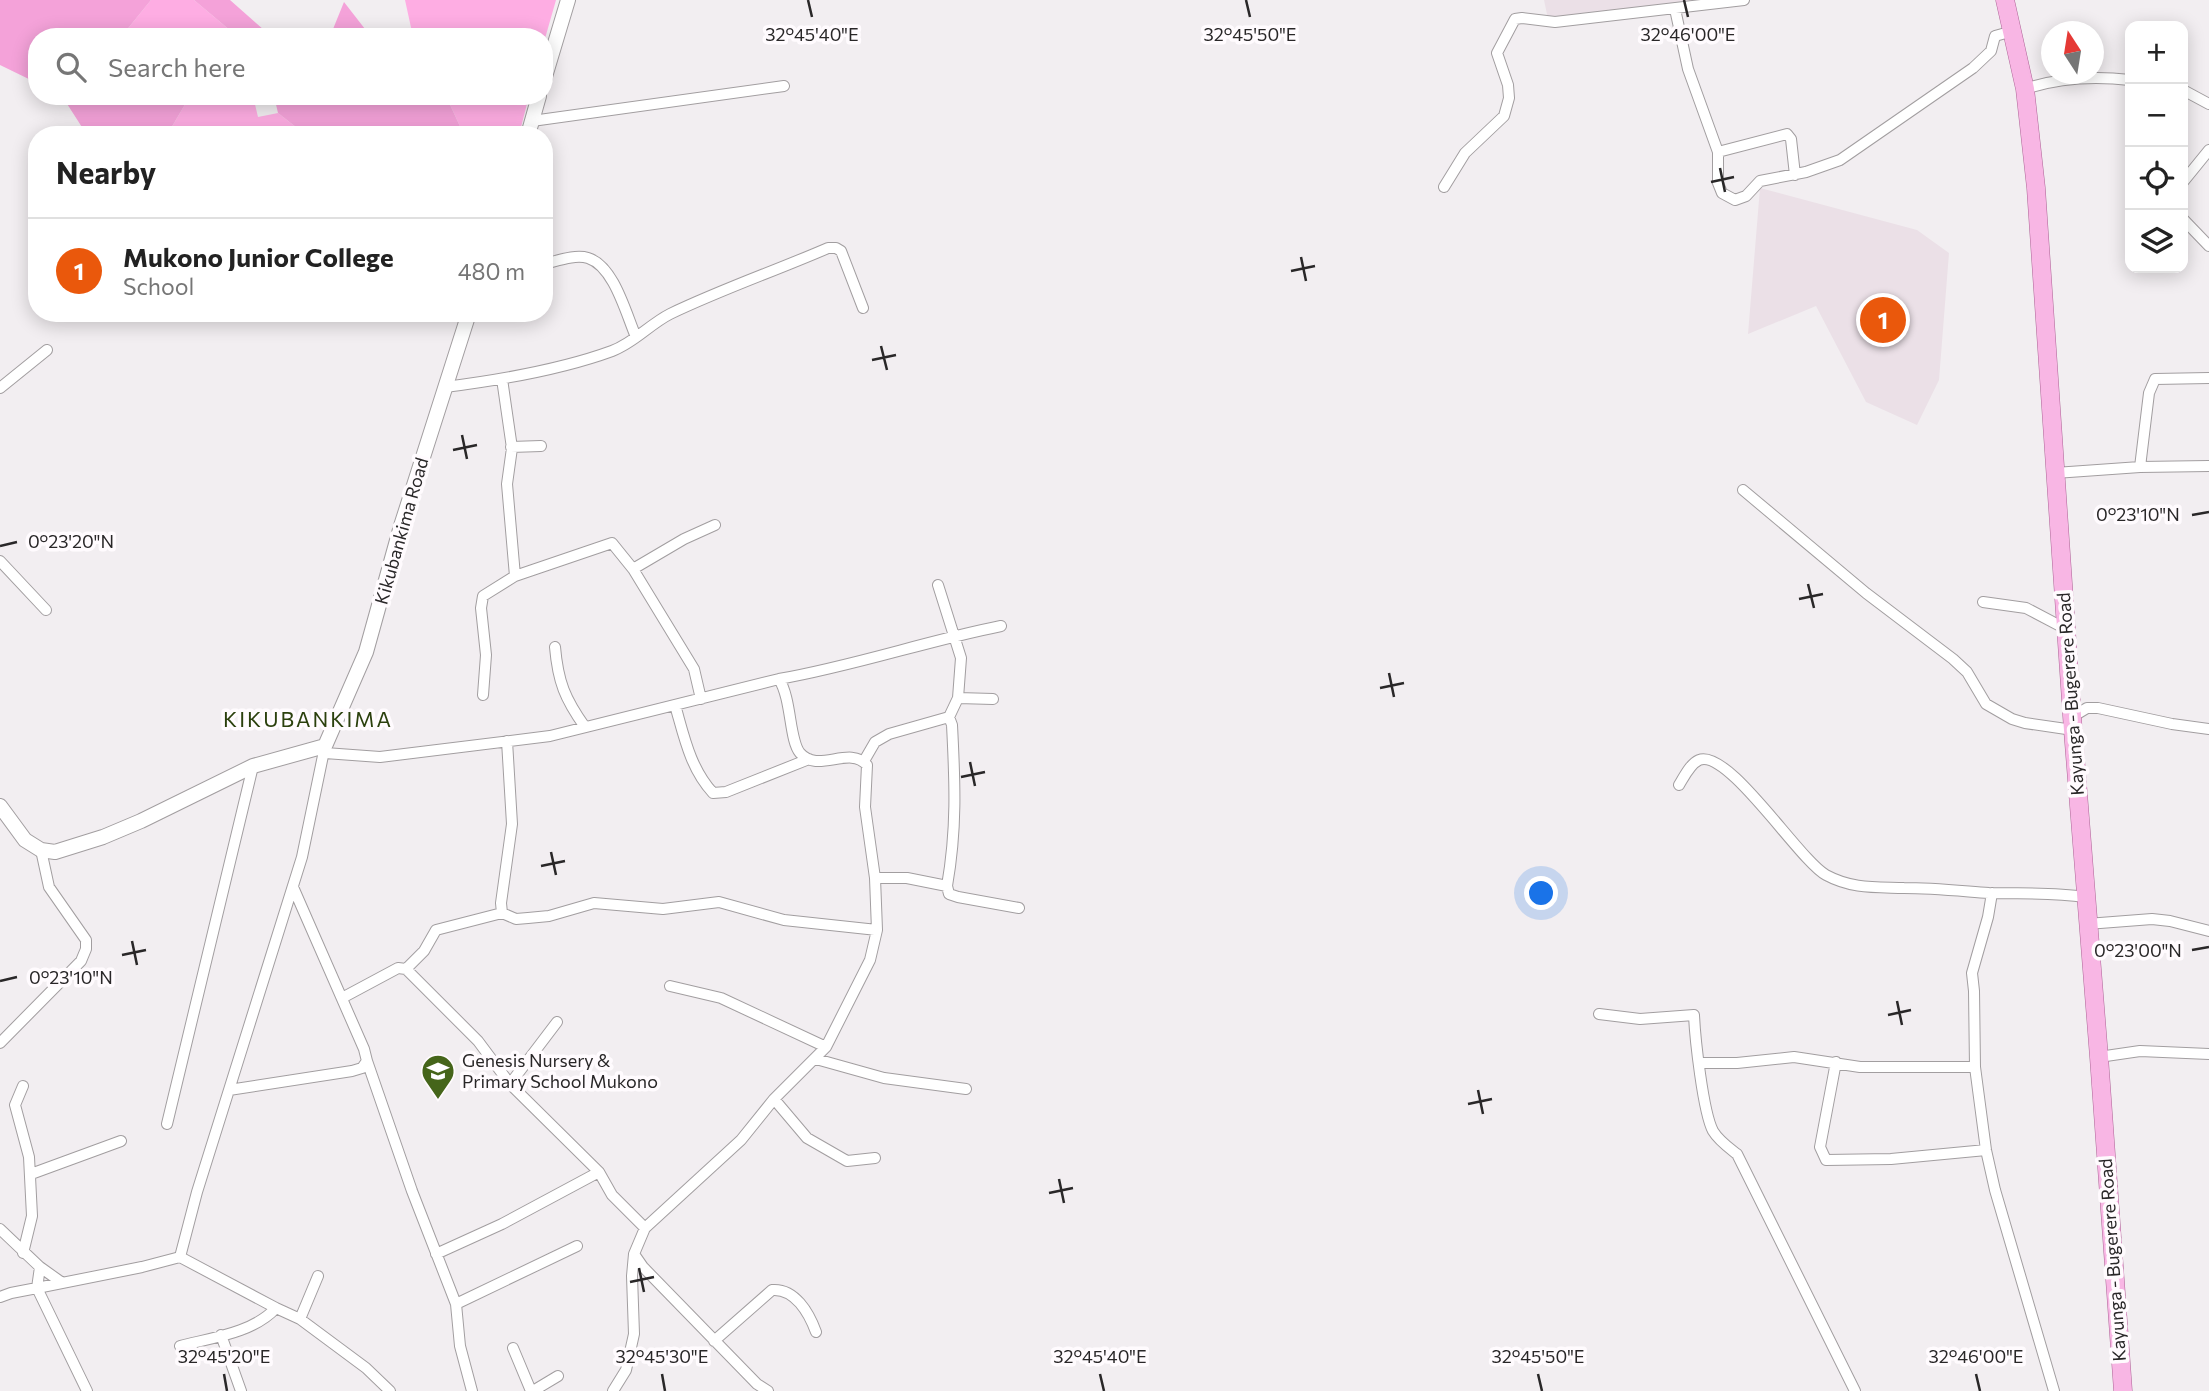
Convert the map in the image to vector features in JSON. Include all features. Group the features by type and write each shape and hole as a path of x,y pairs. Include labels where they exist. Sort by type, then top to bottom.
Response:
{"main road":[{"name":"Kayunga - Bugerere Road","path":"2005,0 2025,89 2044,279 2072,724 2123,1391"}],"street":[{"path":"553,50 568,0"},
{"path":"1444,187 1465,153 1504,116 1509,98 1508,85 1497,53 1515,19 1555,22 1744,0"},
{"path":"1675,9 1688,69 1718,152 1718,183 1722,193 1735,200 1746,196 1760,181 1795,175 1840,160 1973,68 1991,51 1996,36 2012,31"},
{"path":"2025,89 2050,81 2125,80"},
{"path":"542,126 784,86"},
{"path":"2188,92 2209,103"},
{"path":"531,126 536,105"},
{"path":"1718,152 1787,134 1791,139 1795,175"},
{"path":"2188,176 2209,150"},
{"path":"2188,224 2209,246"},
{"path":"445,387 502,379 614,350 653,323 722,290 828,248 842,251 863,308"},
{"path":"553,262 587,257 602,266 614,283 636,337"},
{"name":"Kikubankima Road","path":"325,750 366,652 401,526 467,322"},
{"path":"0,388 47,350"},
{"path":"2140,467 2149,393 2155,379 2209,378"},
{"path":"502,379 512,447 507,484 515,576"},
{"path":"512,447 541,446"},
{"path":"2056,473 2140,467 2209,466"},
{"path":"1743,490 1866,593 1953,659 1966,672 1986,704 2011,719 2025,723 2072,724 2087,708 2098,708 2209,729"},
{"path":"633,569 684,539 715,525"},
{"path":"484,695 486,655 481,608 483,596 515,576 612,543 633,569 694,669 701,699"},
{"path":"0,561 46,610"},
{"path":"938,585 961,658 958,698 949,717 952,725 957,806 954,848 947,886 949,894 1019,908"},
{"path":"1983,602 2026,608 2066,629"},
{"path":"0,806 25,840 41,850 55,852 103,837 141,821 253,766 325,750 380,757 550,736 1001,626"},
{"path":"555,647 557,674 567,702 585,727"},
{"path":"613,1391 626,1370 634,1334 634,1254 645,1228 741,1140 774,1099 826,1047 870,960 877,930 875,878 865,807 867,765 864,761 845,757 823,761 808,759 800,753 796,745 788,696 779,679"},
{"path":"958,698 993,699"},
{"path":"675,705 689,754 701,779 713,793 726,792 808,759"},
{"path":"864,761 875,741 889,734 949,717"},
{"path":"502,913 501,903 512,824 508,741"},
{"path":"180,1257 197,1192 293,887 325,750"},
{"path":"1679,785 1699,760 1707,759 1723,766 1810,862 1823,874 1845,884 1861,888 1901,887 1992,893 2053,892 2085,897"},
{"path":"167,1124 253,766"},
{"path":"0,1042 69,974 81,961 86,949 86,940 49,887 41,850"},
{"path":"875,878 907,878 947,886"},
{"path":"293,887 367,1061 411,1191 456,1304 460,1346 472,1391"},
{"path":"1992,893 1972,973 1975,1067 1986,1150 2054,1391"},
{"path":"406,969 424,951 436,930 502,913 516,919 549,916 594,903 663,909 719,902 784,920 877,930"},
{"path":"2087,924 2152,919 2209,932"},
{"path":"341,998 398,968 406,969 478,1041 510,1084 599,1172 611,1195 645,1228"},
{"path":"670,986 721,998 826,1047"},
{"path":"1599,1014 1640,1019 1694,1015 1699,1063 1712,1129 1726,1146 1737,1154 1855,1391"},
{"path":"510,1084 557,1022"},
{"path":"2099,1057 2140,1051 2209,1054"},
{"path":"1699,1063 1737,1063 1794,1057 1873,1067 1975,1067"},
{"path":"816,1059 884,1078 966,1089"},
{"path":"229,1090 352,1071 362,1068 367,1061"},
{"path":"1836,1062 1820,1147 1826,1160 1891,1159 1986,1150"},
{"path":"23,1086 15,1105 29,1157 32,1216 23,1252"},
{"path":"774,1099 807,1138 847,1161 875,1158"},
{"path":"31,1174 121,1142"},
{"path":"436,1254 502,1224 599,1172"},
{"path":"0,1229 40,1267 61,1282"},
{"path":"456,1304 577,1246"},
{"path":"634,1254 643,1268 714,1341 757,1384 768,1391"},
{"path":"0,1297 180,1257 300,1319 366,1368 390,1391"},
{"path":"40,1267 37,1289 87,1391"},
{"path":"300,1319 318,1276"},
{"path":"714,1341 772,1290 780,1289 796,1299 811,1318 816,1332"},
{"path":"180,1346 221,1335 268,1317 276,1308"},
{"path":"221,1335 241,1391"},
{"path":"513,1348 532,1391 558,1376"}],"shaded area":[{"path":"0,0 151,0 128,28 28,28 28,79 0,65"},
{"path":"151,0 194,0 227,28 128,28"},
{"path":"194,0 230,0 262,28 227,28"},
{"path":"405,0 556,0 548,28 411,28"},
{"path":"1544,0 1715,0 1548,19"},
{"path":"344,2 364,28 333,28"},
{"path":"68,105 185,105 172,126 81,126"},
{"path":"185,105 255,105 258,117 278,113 295,126 172,126"},
{"path":"276,105 450,105 460,126 295,126 278,113"},
{"path":"450,105 527,105 521,126 460,126"},
{"path":"1760,188 1917,230 1949,253 1939,380 1917,425 1866,402 1816,306 1748,334"}],"place":[{"name":"Mukono Junior College","path":"1883,320"},
{"name":"Genesis Nursery & Primary School Mukono","path":"438,1101"}],"district":[{"name":"KIKUBANKIMA","path":"308,720"}]}
